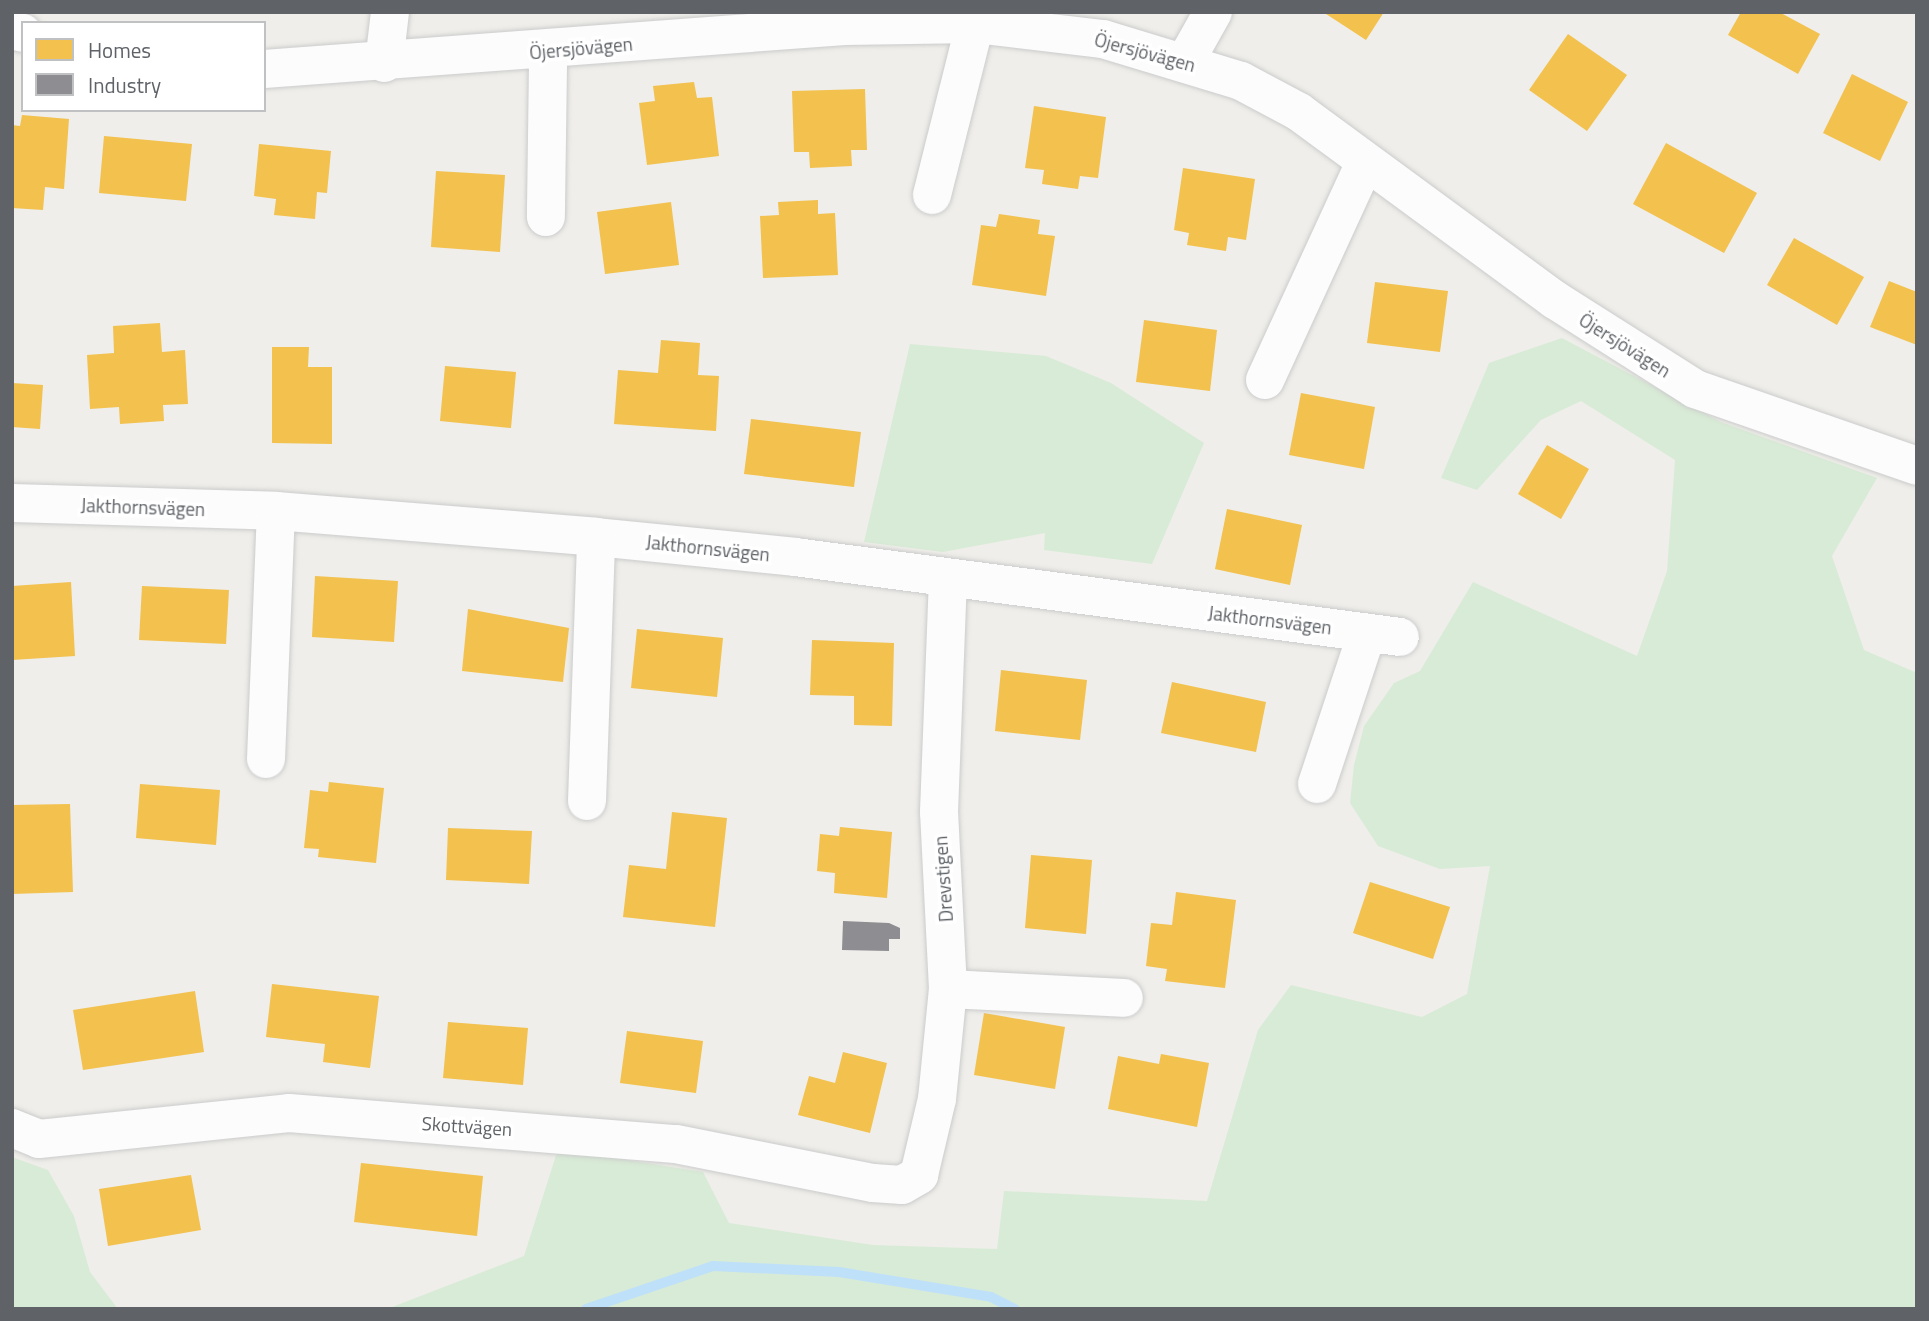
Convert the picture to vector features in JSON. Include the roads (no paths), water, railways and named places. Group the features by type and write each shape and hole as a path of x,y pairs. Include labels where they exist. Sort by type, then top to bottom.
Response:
{"street":[{"path":"384,63 390,12"},
{"path":"1185,61 1213,12"},
{"name":"Öjersjövägen","path":"266,69 542,52 795,21 975,24 1091,37 1185,61 1272,97 1555,300 1695,389 1917,466"},
{"path":"932,195 975,24"},
{"path":"542,52 548,65 546,217"},
{"path":"1265,380 1365,163"},
{"name":"Jakthornsvägen","path":"12,503 276,511 596,537 1383,635 1317,784"},
{"path":"266,759 276,511"},
{"path":"587,801 596,537"},
{"name":"Drevstigen","path":"919,1175 937,1099 948,989 939,813 948,580"},
{"path":"948,989 1124,998"},
{"name":"Skottvägen","path":"12,1128 39,1139 289,1114 676,1144 873,1183 902,1185 919,1175"}],"waterway":[{"path":"586,1309 713,1266 839,1272 991,1297 1015,1309"}]}
